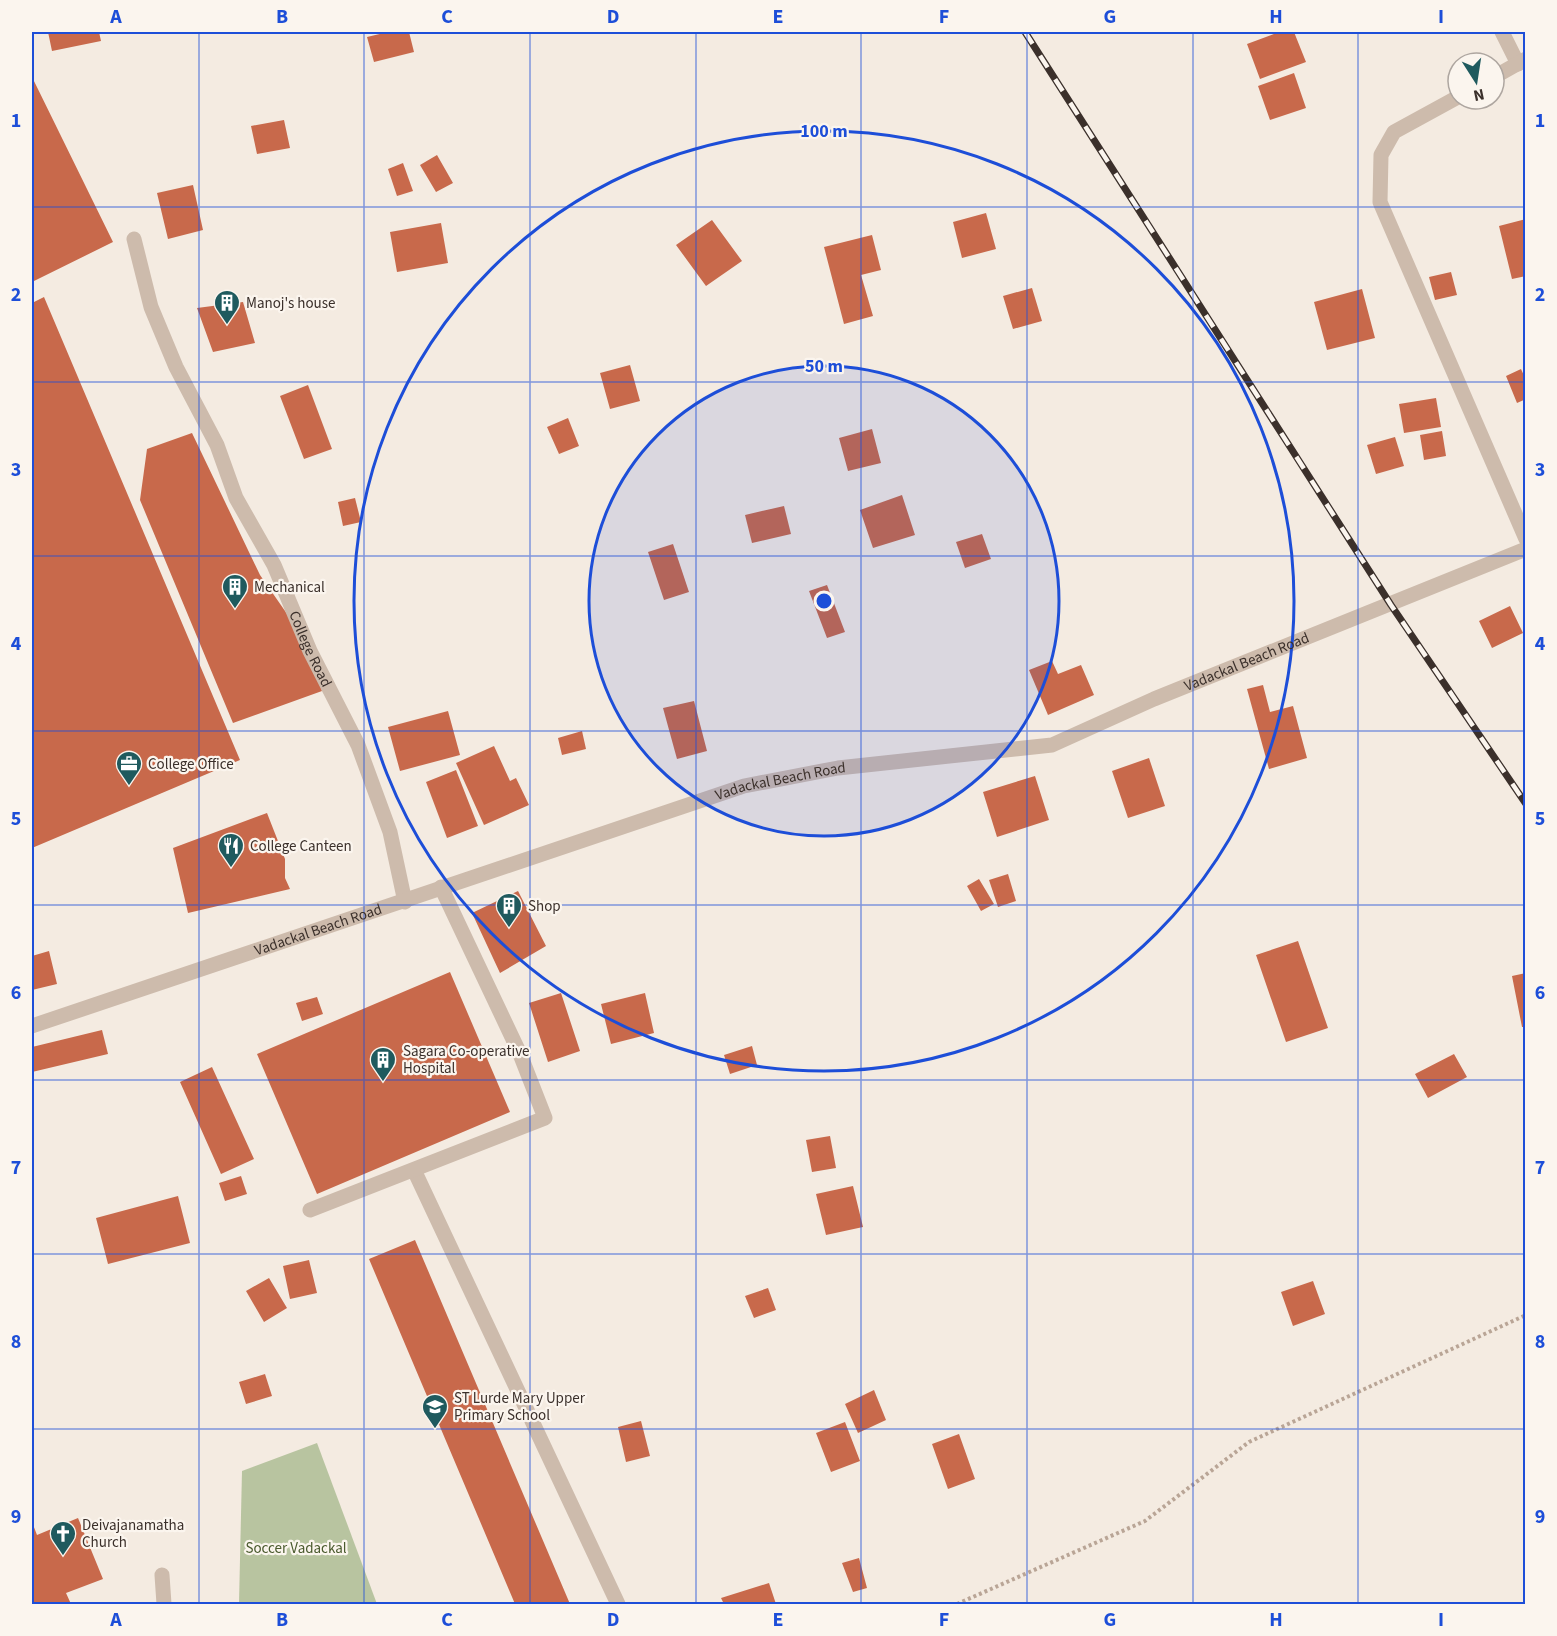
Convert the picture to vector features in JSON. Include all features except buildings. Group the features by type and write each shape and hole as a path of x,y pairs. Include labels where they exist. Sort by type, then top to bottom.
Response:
{"street":[{"path":"1502,32 1522,62 1506,71"},
{"path":"1446,104 1394,132 1381,155 1380,202 1526,539"},
{"name":"College Road","path":"134,239 151,307 176,367 217,445 236,498 274,565 310,651 358,746 390,832 405,902"},
{"name":"Vadackal Beach Road","path":"32,1026 744,786 838,768 1052,745 1154,699 1526,549"},
{"path":"310,1210 545,1118 520,1054 441,887"},
{"path":"414,1170 618,1605"},
{"path":"162,1575 164,1605"}],"path":[{"path":"957,1605 1144,1521 1249,1442 1526,1315"}],"green space":[{"name":"Soccer Vadackal","path":"317,1443 377,1604 239,1604 242,1471"}],"railway":[{"path":"1025,32 1391,605 1526,804"}],"place":[{"name":"Manoj's house","path":"227,326"},
{"name":"Mechanical","path":"235,610"},
{"name":"College Office","path":"129,787"},
{"name":"College Canteen","path":"231,869"},
{"name":"Shop","path":"509,929"},
{"name":"Sagara Co-operative Hospital","path":"383,1083"},
{"name":"ST Lurde Mary Upper Primary School","path":"435,1430"},
{"name":"Deivajanamatha Church","path":"63,1557"}]}
